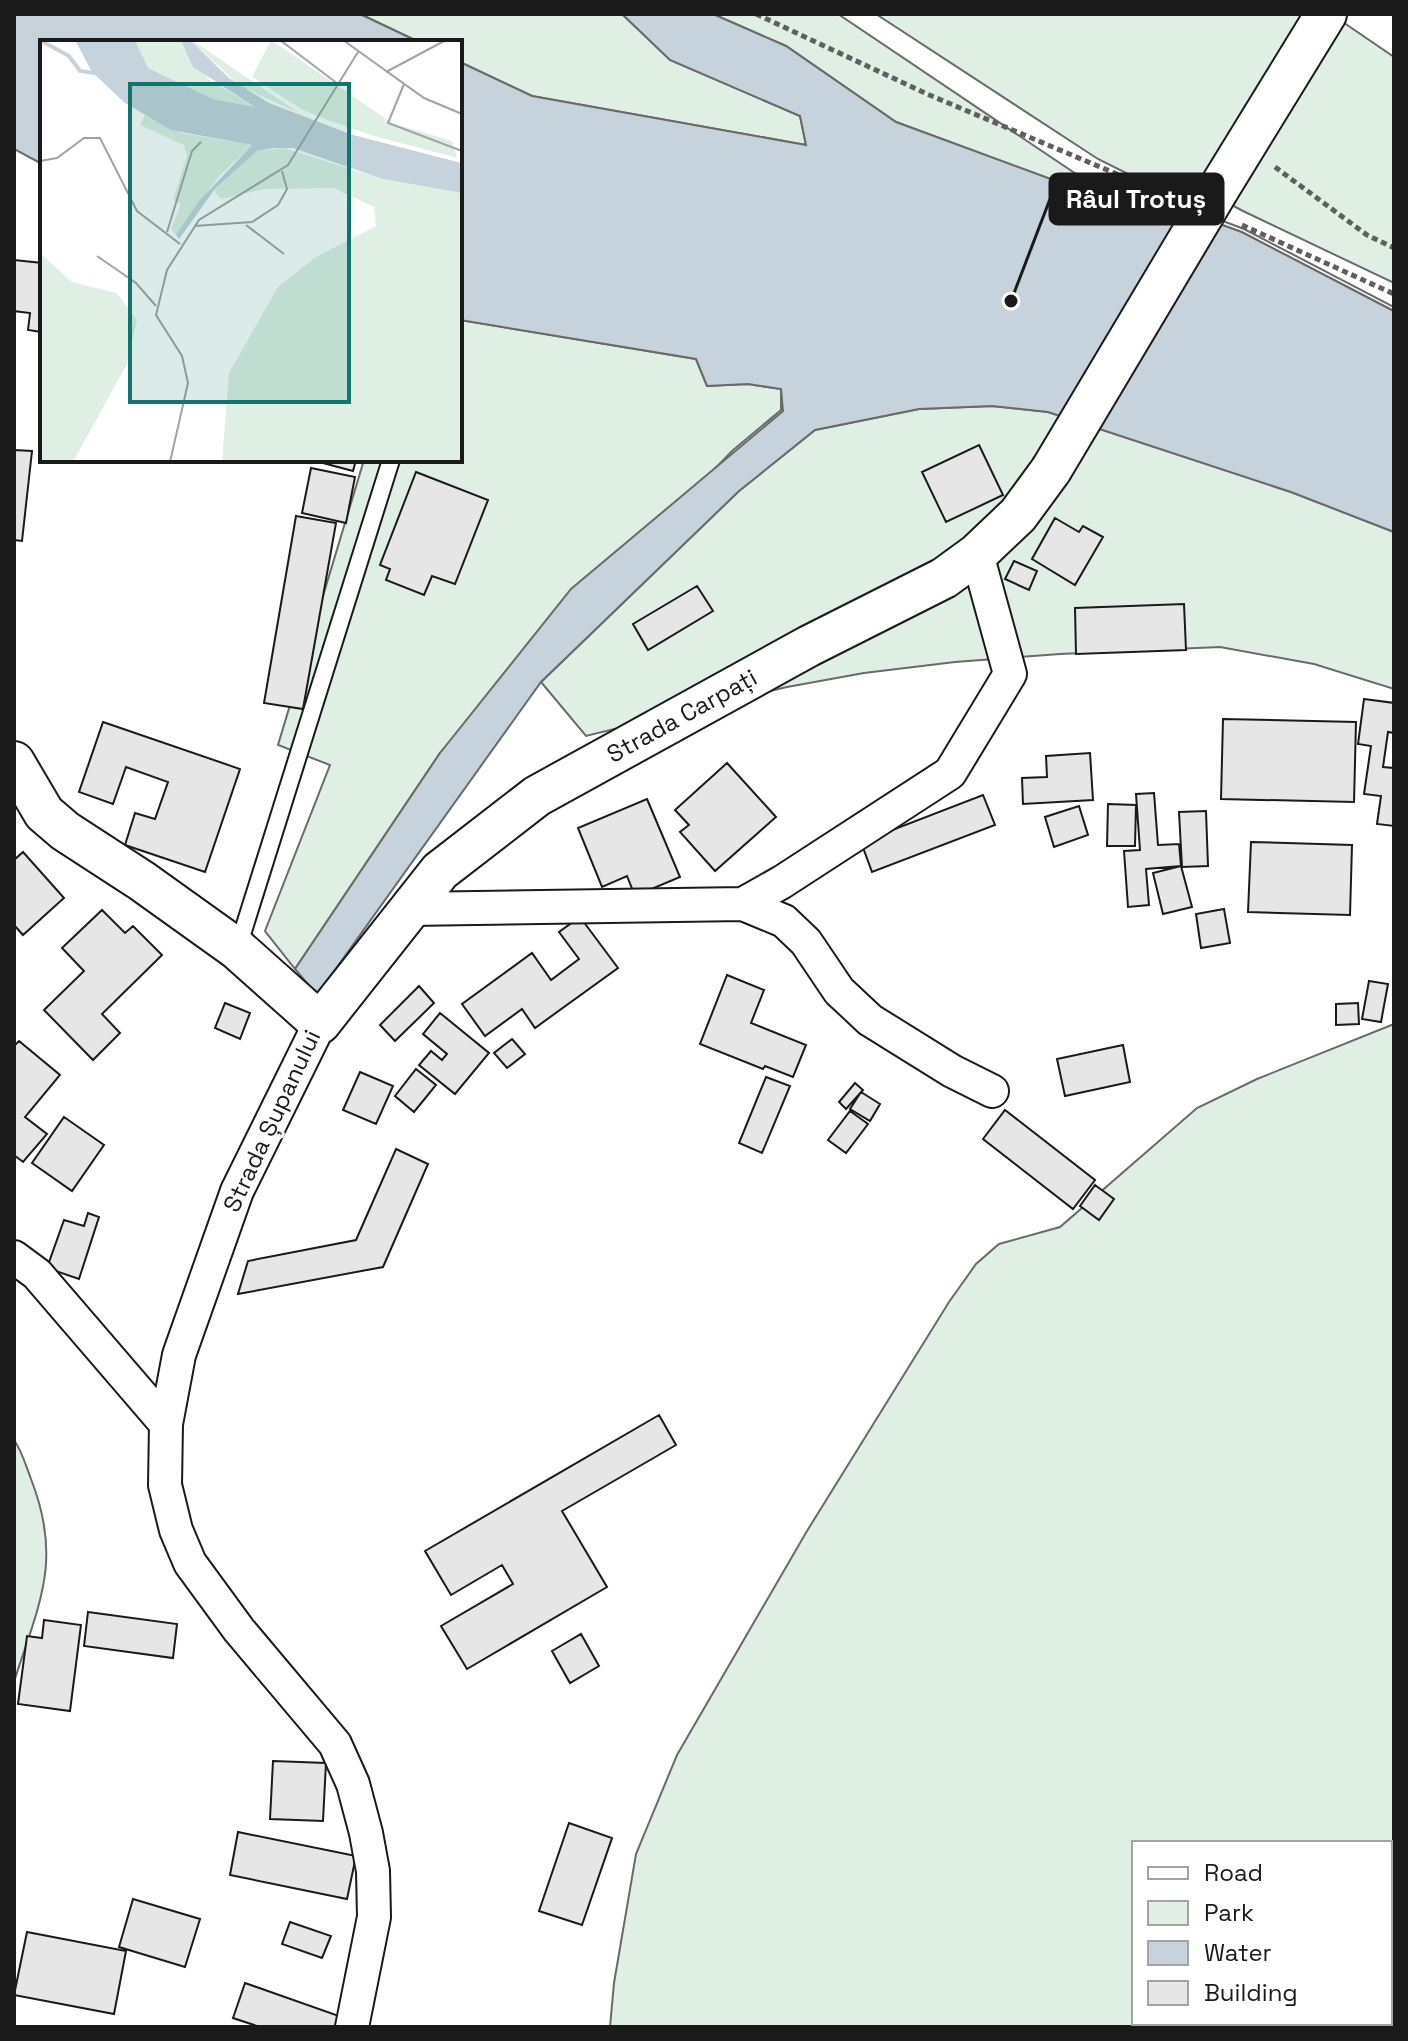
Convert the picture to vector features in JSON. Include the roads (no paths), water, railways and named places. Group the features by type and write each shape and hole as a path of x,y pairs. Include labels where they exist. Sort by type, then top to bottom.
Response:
{"street":[{"name":"Strada Carpați","path":"320,1023 440,871 537,796 809,646 944,578 977,554 1018,515 1051,470 1326,14"},
{"path":"743,904 950,773 1010,674 977,554"},
{"name":"Strada Șupanului","path":"14,762 44,813 65,831 237,949 320,1023 237,1191 179,1355 166,1424 165,1485 176,1530 190,1563 239,1630 335,1744 353,1784 373,1871 374,1917 352,2027"},
{"path":"409,909 743,904 784,921 806,942 839,991 870,1020 952,1071 992,1091"},
{"path":"14,1257 37,1274 166,1424"}],"lane":[{"path":"237,949 390,462"}],"water":[{"path":"14,14 360,14 415,40 40,40 40,163 14,149"},
{"path":"622,14 713,14 786,46 896,122 1064,184 1088,182 1133,202 1182,210 1242,232 1394,311 1394,532 1291,492 1048,412 992,406 919,409 815,430 739,491 541,682 317,995 295,969 440,753 571,589 783,411 781,389 748,384 707,386 696,359 462,320 462,63 532,96 806,145 800,116 670,60"}],"place":[{"name":"Râul Trotuș","path":"1011,301"}]}
